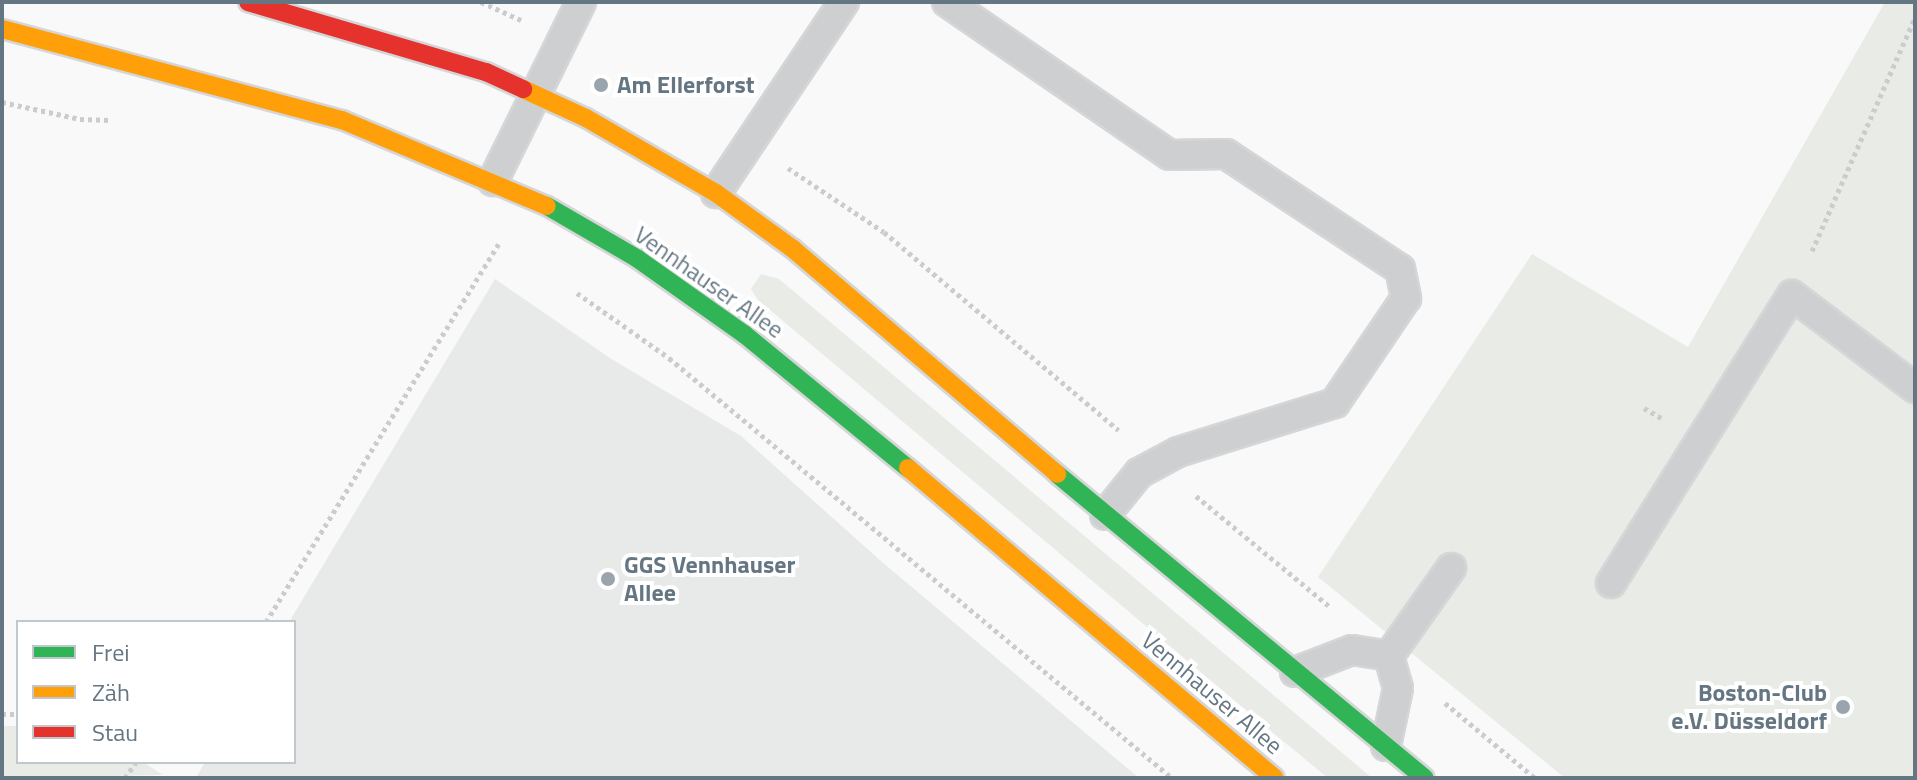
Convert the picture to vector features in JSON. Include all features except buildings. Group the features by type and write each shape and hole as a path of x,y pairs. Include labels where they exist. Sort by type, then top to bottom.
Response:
{"main road":[{"path":"248,2 405,45 534,95 716,193 793,249 1105,515 1425,778"},
{"name":"Vennhauser Allee","path":"2,29 342,120 493,181 638,259 744,334 1275,778"}],"lane":[{"path":"493,181 581,2"},
{"path":"716,193 844,2"},
{"path":"947,2 1170,155 1226,154 1400,269 1406,298 1335,403 1178,452 1139,473 1105,515"},
{"path":"1611,583 1792,295 1915,388"},
{"path":"1389,656 1451,568"},
{"path":"1295,672 1352,650 1389,656"},
{"path":"1386,746 1398,688 1389,656"}],"path":[{"path":"481,2 533,26"},
{"path":"1792,295 1915,18"},
{"path":"2,102 80,119 123,120"},
{"path":"491,234 515,249"},
{"path":"267,620 502,240"},
{"path":"566,285 669,358 1172,778"}],"shaded area":[{"path":"1885,2 1915,2 1915,778 1565,778 1318,577 1532,254 1688,347"},
{"path":"761,274 779,279 1372,778 1328,778 1272,732 758,300 751,289"},
{"name":"GGS Vennhauser Allee","path":"495,279 613,360 741,436 882,562 1139,778 196,778 204,764 296,764 296,620 290,620"},
{"path":"2,726 16,726 16,764 146,764 163,775 2,778"}],"traffic: fast":[{"path":"547,206 638,259 744,334 908,468"},
{"path":"1057,474 1425,778"}],"traffic: slow":[{"path":"2,29 342,120 547,206"},
{"path":"523,89 586,118 716,193 793,249 1057,474"},
{"path":"908,468 1275,778"}],"traffic: jam":[{"path":"248,2 486,72 523,89"}],"place":[{"name":"Am Ellerforst","path":"601,85"},
{"name":"GGS Vennhauser Allee","path":"608,579"},
{"name":"Boston-Club e.V. Düsseldorf","path":"1843,707"}]}
